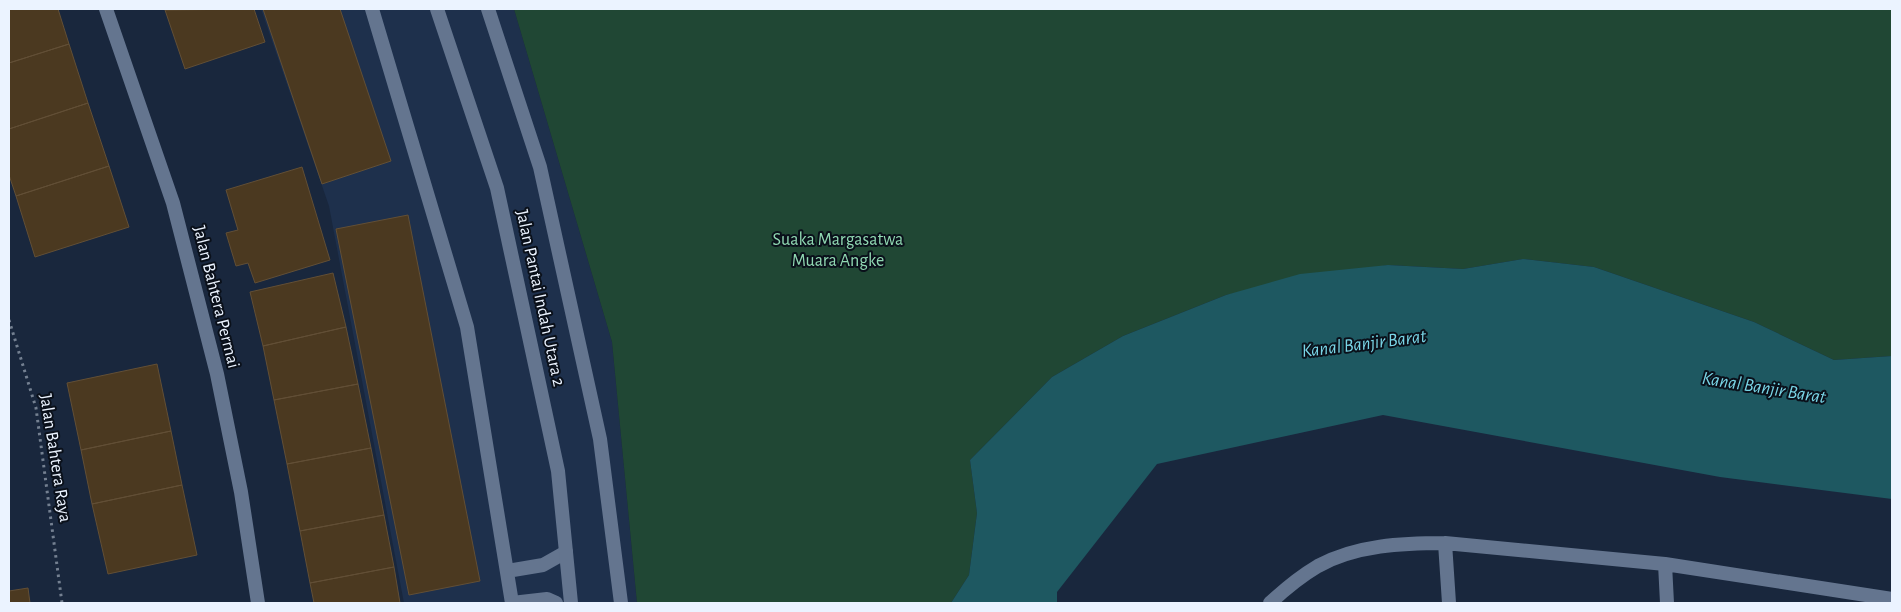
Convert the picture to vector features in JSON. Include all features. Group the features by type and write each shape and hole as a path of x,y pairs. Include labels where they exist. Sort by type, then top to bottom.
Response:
{"street":[{"name":"Jalan Bahtera Permai","path":"106,9 173,203 214,364 241,492 258,603"},
{"path":"372,9 467,327 512,603 547,599 556,603"},
{"name":"Jalan Pantai Indah Utara 2","path":"437,9 497,188 558,471 571,603"},
{"name":"Jalan Pantai Indah Utara 2","path":"488,9 540,167 598,429 621,603"},
{"path":"1270,603 1318,566 1351,552 1412,543 1445,543 1665,564 1872,600 1892,599"},
{"path":"1445,543 1449,603"},
{"path":"506,571 543,566 566,552"},
{"path":"1665,564 1667,603"}],"path":[{"name":"Jalan Bahtera Raya","path":"9,320 36,408 62,603"}],"shaded area":[{"path":"261,9 514,9 612,342 637,603 404,603 329,206"}],"green space":[{"name":"Suaka Margasatwa Muara Angke","path":"514,9 1892,9 1892,356 1834,360 1754,322 1594,267 1523,259 1463,269 1388,265 1226,295 1123,336 1052,377 970,460 977,513 969,575 951,603 637,603 612,342"}],"water":[{"name":"Kanal Banjir Barat","path":"1523,259 1594,267 1754,322 1834,360 1892,356 1892,499 1720,477 1383,415 1157,464 1057,592 1057,603 951,603 969,575 977,513 970,460 1052,377 1123,336 1226,295 1300,274 1388,265 1463,269"}],"building":[{"path":"9,9 58,9 69,44 9,63"},
{"path":"254,9 265,42 185,69 165,10"},
{"path":"263,9 340,9 391,161 322,184"},
{"path":"69,44 88,103 9,129 9,63"},
{"path":"88,103 109,166 16,196 9,175 9,129"},
{"path":"109,166 129,227 35,257 16,196"},
{"path":"302,167 330,260 255,283 248,263 236,266 226,233 238,230 226,190"},
{"path":"408,215 480,581 409,595 336,229"},
{"path":"333,273 346,327 263,346 250,292"},
{"path":"346,327 358,384 274,400 263,346"},
{"path":"157,364 171,431 81,450 67,383"},
{"path":"358,384 371,448 287,464 274,400"},
{"path":"171,431 182,485 92,504 81,450"},
{"path":"371,448 384,515 300,531 287,464"},
{"path":"182,485 197,555 108,574 92,504"},
{"path":"384,515 394,567 310,583 300,531"},
{"path":"394,567 400,603 314,603 310,583"},
{"path":"28,588 30,603 9,603 9,591"}]}
